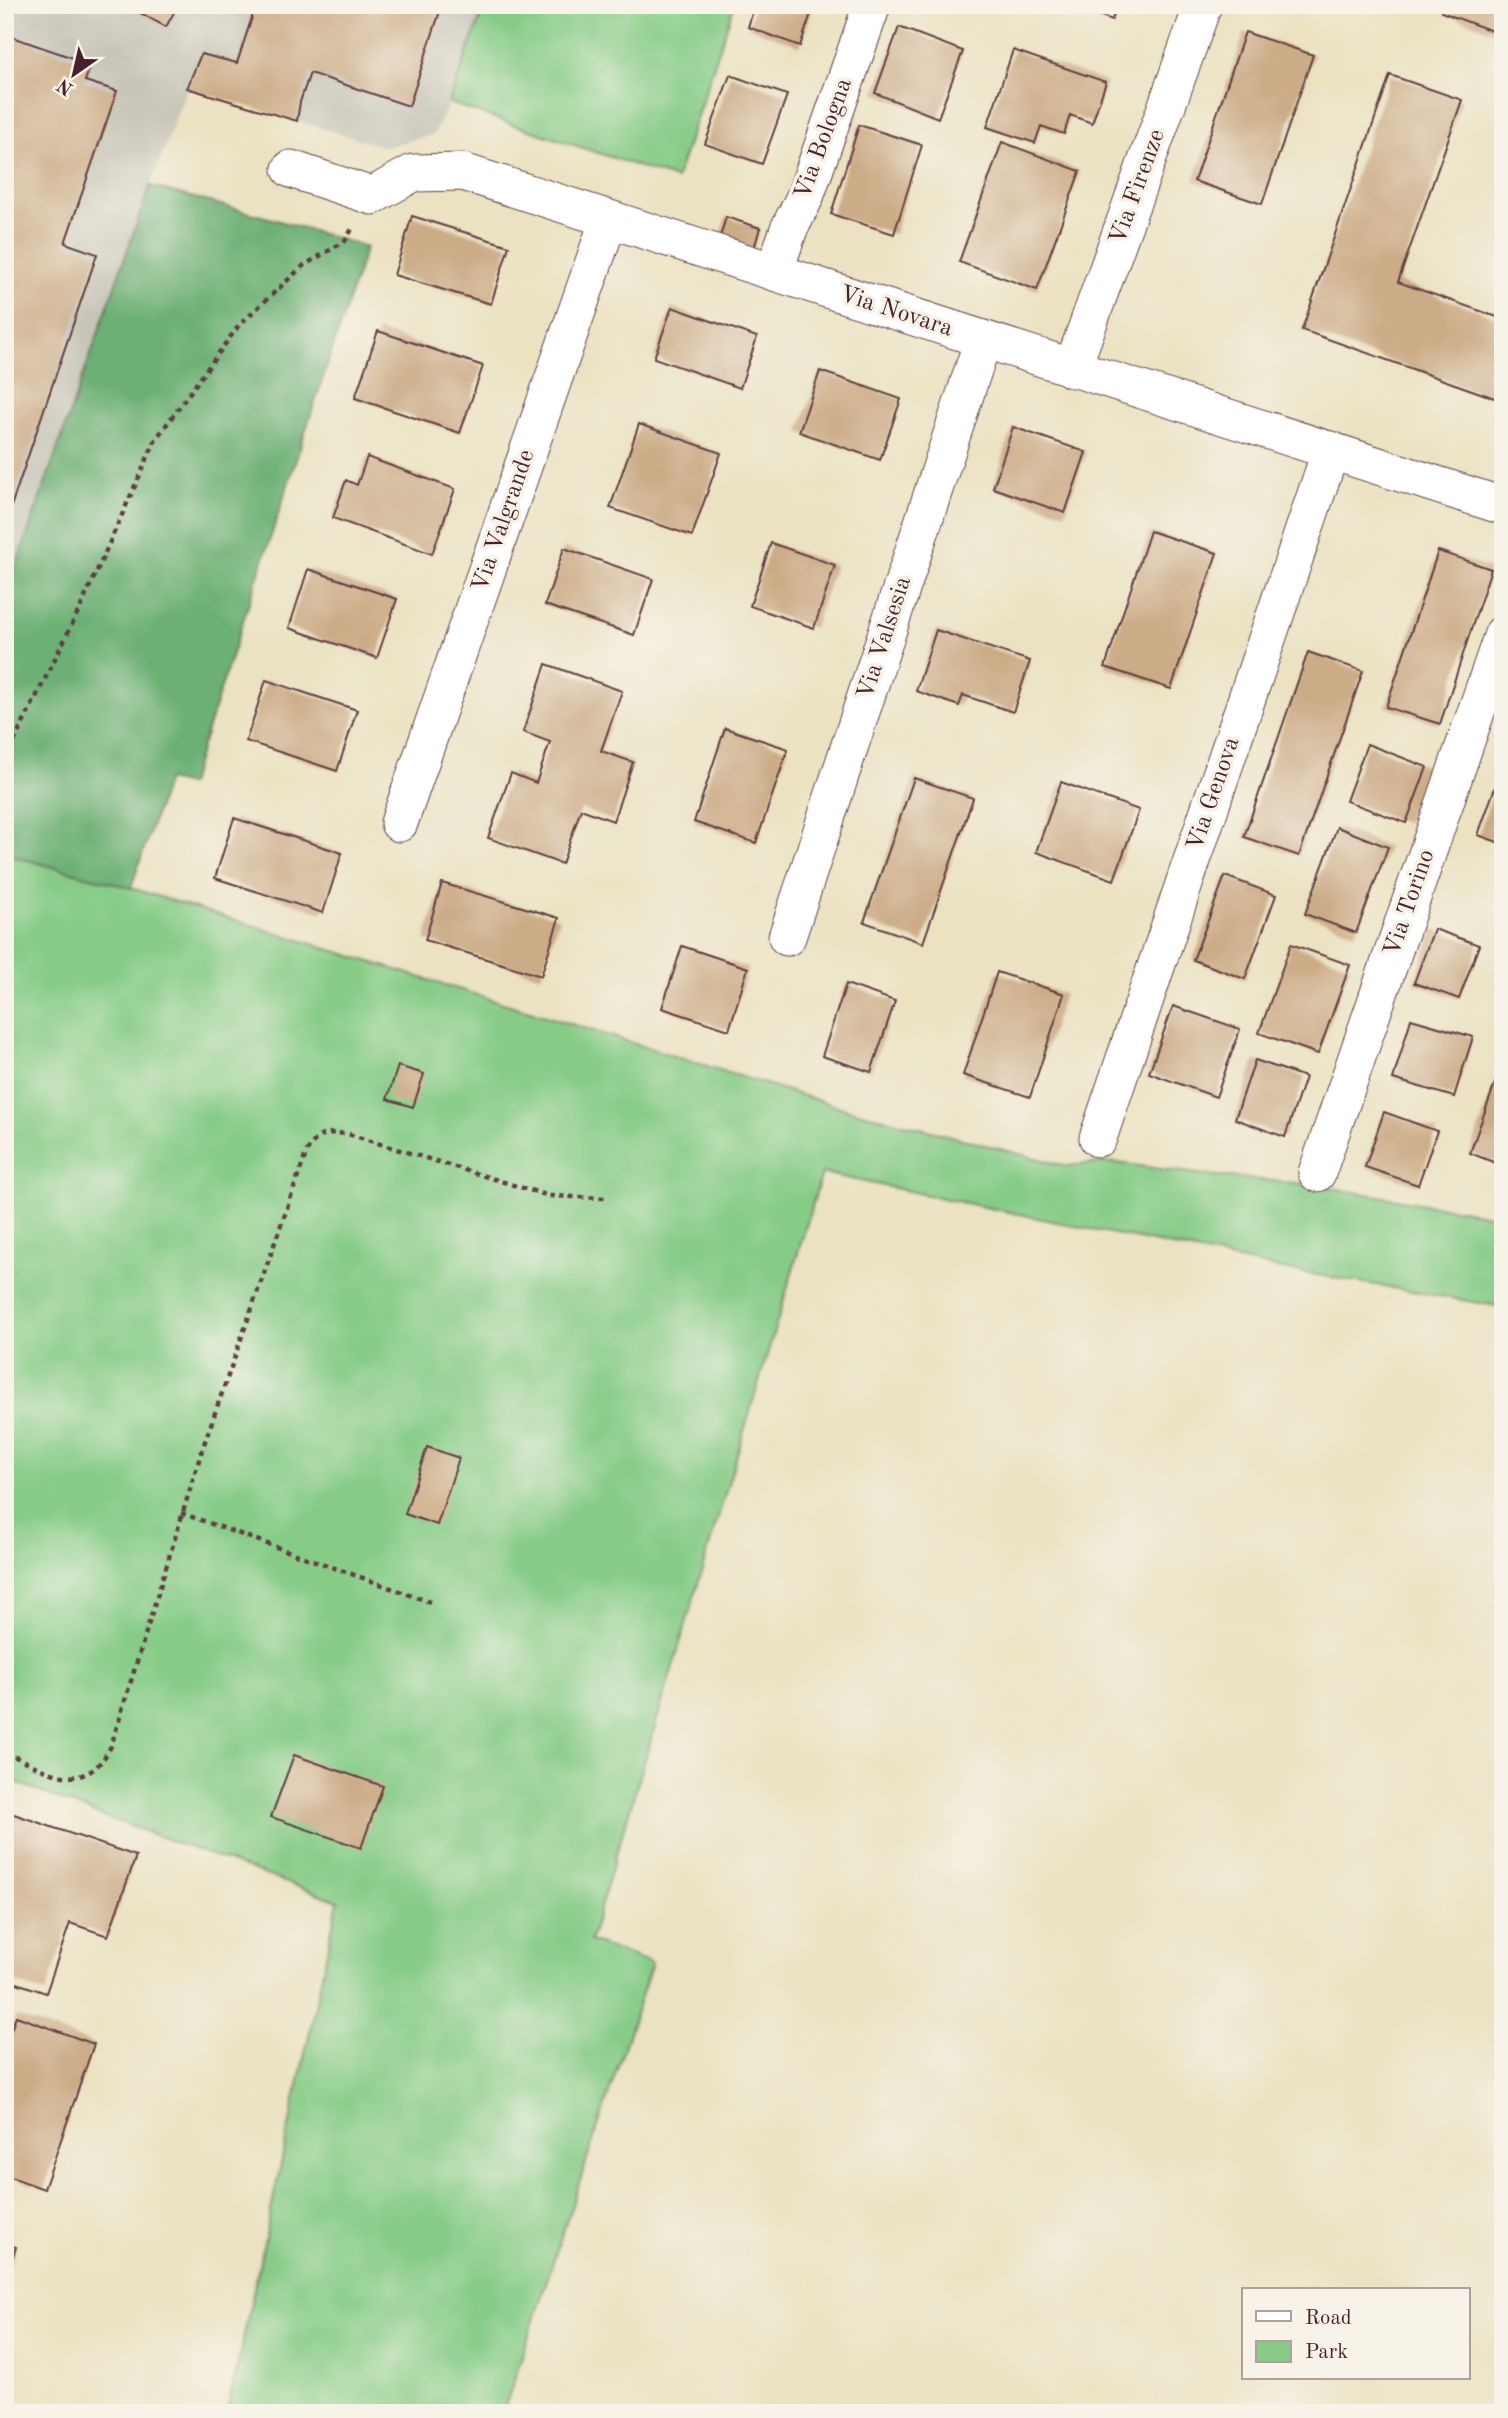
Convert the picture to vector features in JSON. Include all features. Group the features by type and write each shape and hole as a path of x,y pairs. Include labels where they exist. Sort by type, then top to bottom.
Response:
{"street":[{"name":"Via Bologna","path":"774,272 789,229 806,197 872,5"},
{"name":"Via Firenze","path":"1072,369 1203,5"},
{"path":"291,169 372,196"},
{"name":"Via Novara","path":"372,196 413,173 463,172 1503,506"},
{"name":"Via Valgrande","path":"398,823 609,219"},
{"name":"Via Valsesia","path":"787,937 984,340"},
{"name":"Via Genova","path":"1098,1138 1331,450"},
{"name":"Via Torino","path":"1317,1173 1503,634"}],"path":[{"path":"5,760 82,604 156,439 239,325 303,266 345,241 372,196"},
{"path":"5,1752 59,1777 77,1777 93,1771 103,1762 111,1746 181,1513 307,1151 316,1138 330,1133 348,1134 549,1196 606,1198"},
{"path":"181,1513 430,1602"}],"shaded area":[{"path":"5,5 485,5 449,103 434,134 385,147 187,88 5,598"}],"green space":[{"path":"485,5 734,5 676,179 449,103"},
{"path":"150,186 366,247 189,785 167,780 131,888 5,854 5,598"},
{"path":"5,854 131,888 843,1108 1066,1166 1109,1162 1206,1175 1307,1184 1503,1217 1503,1307 1277,1268 822,1173 590,1941 652,1963 503,2413 227,2413 338,1901 5,1778"}],"building":[{"path":"126,5 178,5 166,27"},
{"path":"256,5 442,5 409,106 310,73 297,121 187,88 201,54 237,63"},
{"path":"755,5 814,5 800,46 748,27"},
{"path":"1072,5 1117,5 1112,20"},
{"path":"1443,5 1503,5 1503,35 1441,12"},
{"path":"899,27 963,51 938,118 875,93"},
{"path":"1245,32 1313,55 1262,204 1194,181"},
{"path":"9,36 91,64 85,81 117,91 65,243 97,254 6,521 5,49"},
{"path":"1013,50 1106,82 1092,123 1070,115 1064,134 1041,126 1035,143 987,127"},
{"path":"730,75 787,95 762,164 705,144"},
{"path":"1390,75 1462,100 1398,282 1503,319 1503,401 1302,330"},
{"path":"859,125 922,145 894,234 831,214"},
{"path":"1002,142 1080,171 1037,290 959,262"},
{"path":"412,216 509,246 491,304 394,275"},
{"path":"726,217 760,228 752,255 718,244"},
{"path":"672,307 757,337 740,388 654,358"},
{"path":"378,331 483,366 460,433 355,398"},
{"path":"820,371 901,399 880,460 799,432"},
{"path":"639,424 721,453 692,536 610,508"},
{"path":"1013,427 1086,452 1065,513 993,488"},
{"path":"367,457 455,489 432,554 333,518 346,480 357,485"},
{"path":"1150,531 1217,553 1171,689 1105,667"},
{"path":"771,543 835,565 814,628 750,606"},
{"path":"564,548 653,579 634,635 545,605"},
{"path":"1438,551 1491,569 1440,724 1386,707"},
{"path":"308,569 397,599 377,658 289,628"},
{"path":"936,630 1030,661 1013,712 963,695 959,706 916,691"},
{"path":"1308,652 1363,671 1299,856 1244,837"},
{"path":"546,664 622,691 601,751 633,762 613,821 581,809 562,864 488,838 511,773 536,783 550,742 523,732"},
{"path":"266,680 357,710 337,771 246,741"},
{"path":"725,728 788,749 756,843 694,822"},
{"path":"1367,744 1427,767 1406,823 1346,801"},
{"path":"1503,768 1503,844 1478,835"},
{"path":"914,778 973,798 923,943 864,922"},
{"path":"1061,782 1139,810 1114,880 1036,852"},
{"path":"234,818 342,853 323,913 215,878"},
{"path":"1337,827 1388,847 1356,933 1305,914"},
{"path":"1225,876 1276,895 1245,979 1193,960"},
{"path":"442,883 559,918 541,976 425,940"},
{"path":"1434,929 1479,945 1459,999 1414,983"},
{"path":"1291,944 1350,965 1318,1054 1259,1033"},
{"path":"682,946 748,968 729,1030 662,1008"},
{"path":"997,972 1064,994 1030,1097 963,1075"},
{"path":"846,984 895,1001 871,1072 822,1056"},
{"path":"1173,1006 1240,1029 1216,1097 1149,1073"},
{"path":"1411,1019 1473,1037 1454,1097 1393,1079"},
{"path":"1255,1060 1305,1077 1285,1137 1235,1119"},
{"path":"1503,1064 1503,1166 1470,1153"},
{"path":"398,1066 424,1074 413,1107 387,1099"},
{"path":"1384,1112 1437,1131 1418,1185 1365,1167"},
{"path":"427,1447 459,1458 437,1525 405,1514"},
{"path":"294,1755 383,1786 361,1848 271,1817"},
{"path":"5,1811 136,1856 108,1936 70,1923 46,1993 5,1979"},
{"path":"16,2016 94,2044 44,2189 5,2175 5,2047"},
{"path":"5,2243 16,2247 6,2277 5,2277"}]}
